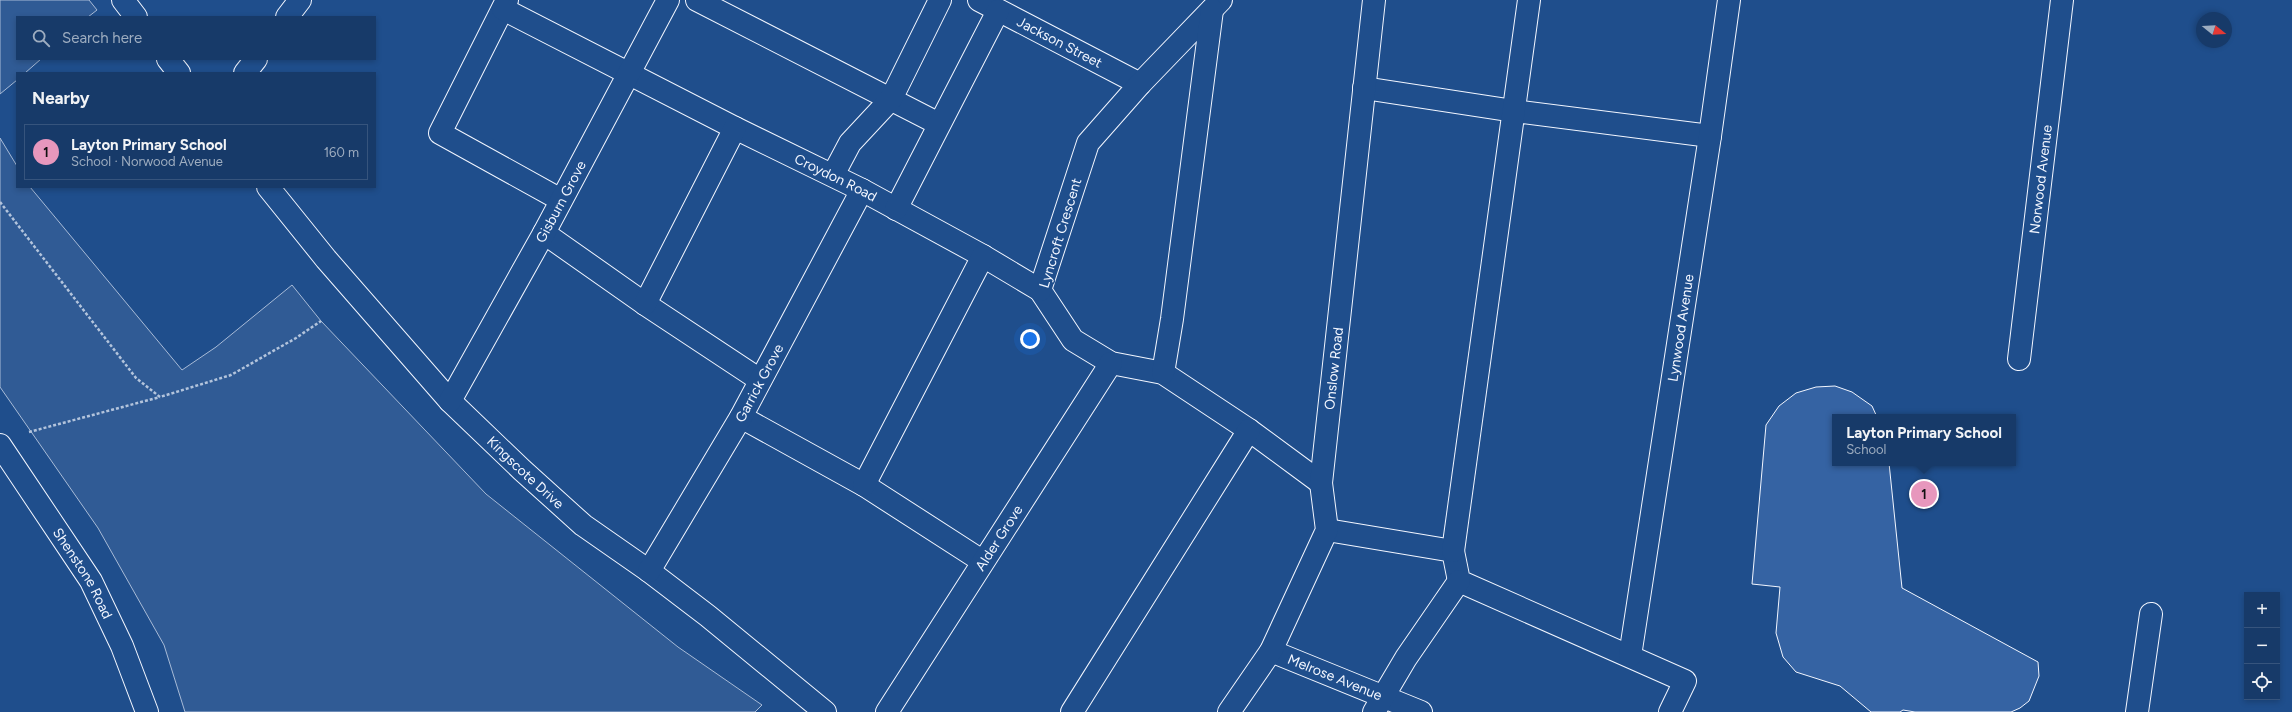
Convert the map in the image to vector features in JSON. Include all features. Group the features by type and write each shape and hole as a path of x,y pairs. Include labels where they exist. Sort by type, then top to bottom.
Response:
{"street":[{"path":"123,0 135,16"},
{"path":"288,16 300,0"},
{"name":"Gisburn Grove","path":"450,401 544,232 668,0"},
{"path":"697,0 939,124"},
{"path":"833,175 850,143 891,99 940,0"},
{"name":"Jackson Street","path":"979,0 1140,84"},
{"name":"Onslow Road","path":"1327,530 1321,483 1374,0"},
{"path":"1379,704 1406,658 1459,581 1454,551 1529,0"},
{"name":"Lynwood Avenue","path":"1630,656 1710,136 1729,0"},
{"name":"Norwood Avenue","path":"2018,359 2062,0"},
{"path":"505,4 440,133 560,200"},
{"name":"Croydon Road","path":"505,4 735,128 862,190 983,256 1040,290"},
{"path":"1163,374 1217,5"},
{"name":"Lyncroft Crescent","path":"1217,5 1140,84 1088,143 1040,290 1073,340 1112,363 1163,374 1249,430 1321,483"},
{"path":"896,209 998,11"},
{"path":"169,60 178,72"},
{"path":"246,72 255,60"},
{"path":"1364,88 1514,111 1710,136"},
{"path":"645,304 735,128"},
{"name":"Kingscote Drive","path":"269,188 326,259 450,401 583,525 650,571 708,616 825,712"},
{"name":"Garrick Grove","path":"650,571 741,417 862,190"},
{"path":"544,232 645,304 760,380"},
{"path":"864,485 983,256"},
{"name":"Alder Grove","path":"887,712 982,561 1112,363"},
{"path":"741,417 864,485 982,561"},
{"path":"1072,712 1249,430"},
{"name":"Shenstone Road","path":"0,446 90,581 122,646 147,712"},
{"path":"1229,712 1271,651 1327,530 1454,551"},
{"path":"1459,581 1685,681 1670,712"},
{"path":"2137,712 2151,614"},
{"name":"Melrose Avenue","path":"1271,651 1379,704 1421,712"}],"path":[{"path":"0,202 136,378 160,397"},
{"path":"23,434 160,397 231,375 296,338 321,321"}],"shaded area":[{"path":"0,0 89,0 97,10 89,16 16,16 16,60 40,60 26,72 16,72 16,81 0,94"},
{"path":"0,138 16,164 16,188 31,188 182,370 216,347 292,285 321,321 486,494 678,647 762,705 755,712 185,712 164,645 98,528 0,387"}],"building":[{"path":"1835,386 1852,392 1872,406 1876,414 1832,414 1832,466 1889,466 1902,588 2038,662 2039,676 2029,701 2020,708 2011,712 1915,712 1903,710 1900,712 1871,712 1840,686 1796,672 1783,657 1776,633 1780,587 1752,584 1766,425 1779,406 1796,393 1816,387"}],"place":[{"name":"Layton Primary School","path":"1924,494"}]}
